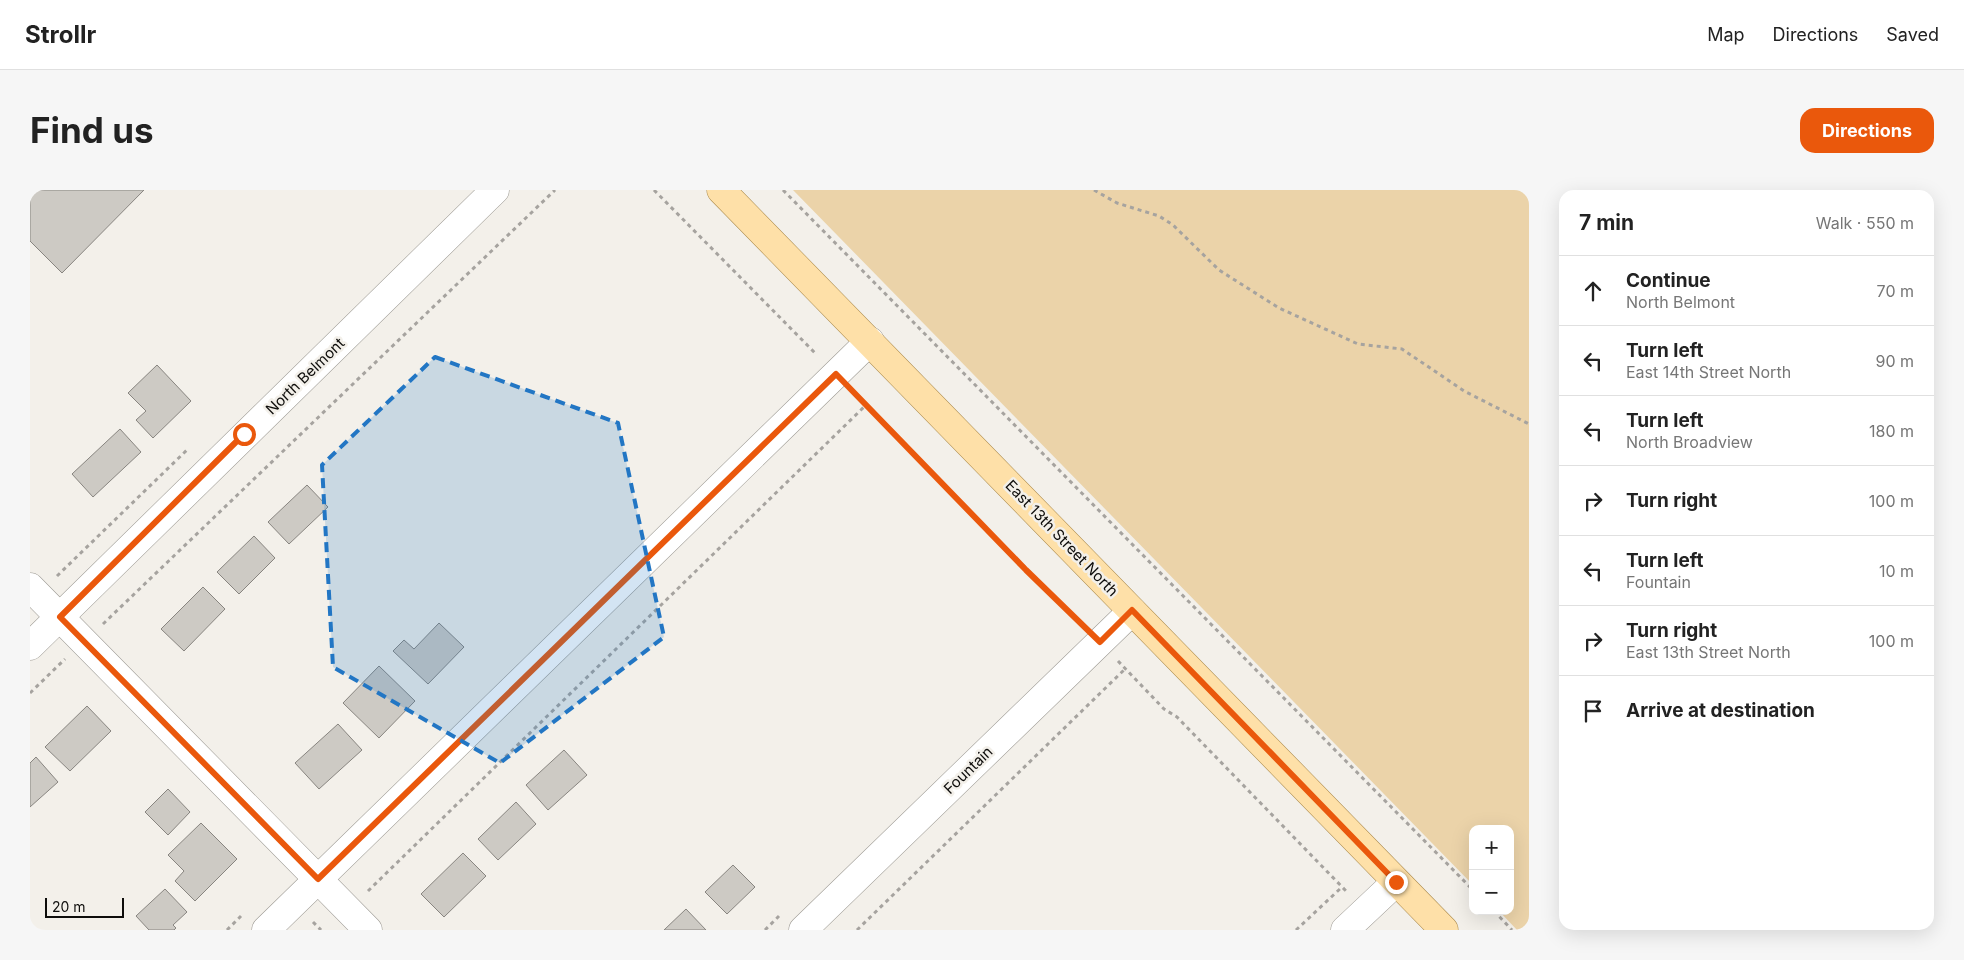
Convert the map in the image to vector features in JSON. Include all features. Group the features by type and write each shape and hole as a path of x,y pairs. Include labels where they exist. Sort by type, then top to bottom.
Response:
{"main road":[{"name":"East 13th Street North","path":"721,190 1444,930"}],"street":[{"name":"North Belmont","path":"30,646 495,190"},
{"path":"266,930 870,341"},
{"path":"30,587 368,930"},
{"name":"Fountain","path":"803,930 1132,610"},
{"path":"1345,930 1396,882"}],"path":[{"path":"30,693 555,190"},
{"path":"654,190 1026,570 1100,642 1164,709 1177,717 1342,887 1367,909"},
{"path":"783,190 1469,886"},
{"path":"1094,190 1117,203 1158,216 1174,225 1219,270 1279,308 1358,344 1402,349 1464,391 1529,424"},
{"path":"348,910 865,406"},
{"path":"857,930 1126,669"},
{"path":"1296,930 1342,887"},
{"path":"1498,915 1512,930"}],"highlighted area":[{"path":"435,357 618,423 664,637 500,763 333,667 322,465"}],"shaded area":[{"path":"793,190 1529,190 1529,930 1517,930 1503,915 1514,915 1514,825 1469,825 1469,881"}],"building":[{"path":"30,190 144,190 62,273 30,241"},
{"path":"157,365 191,401 153,438 136,420 146,411 128,393"},
{"path":"120,429 141,452 93,497 72,474"},
{"path":"307,485 328,507 289,544 268,522"},
{"path":"254,536 275,558 239,594 217,572"},
{"path":"203,587 225,609 184,651 161,629"},
{"path":"439,623 464,647 428,684 393,651 404,640 414,649"},
{"path":"379,666 415,701 379,738 343,703"},
{"path":"87,706 111,731 70,771 45,747"},
{"path":"338,724 362,750 319,789 295,763"},
{"path":"564,750 587,775 548,810 526,785"},
{"path":"36,757 58,782 30,807 30,763"},
{"path":"168,789 190,812 168,835 145,812"},
{"path":"516,802 536,824 498,860 478,839"},
{"path":"201,823 237,859 195,901 175,881 184,871 168,855"},
{"path":"463,853 486,876 444,917 421,894"},
{"path":"733,865 755,887 727,914 705,892"},
{"path":"165,889 187,912 173,925 176,928 174,930 149,930 136,916"},
{"path":"686,909 706,930 664,930"}],"route":[{"path":"244,434 60,617 318,879 836,374 1026,570 1100,642 1132,610 1396,882"}]}
